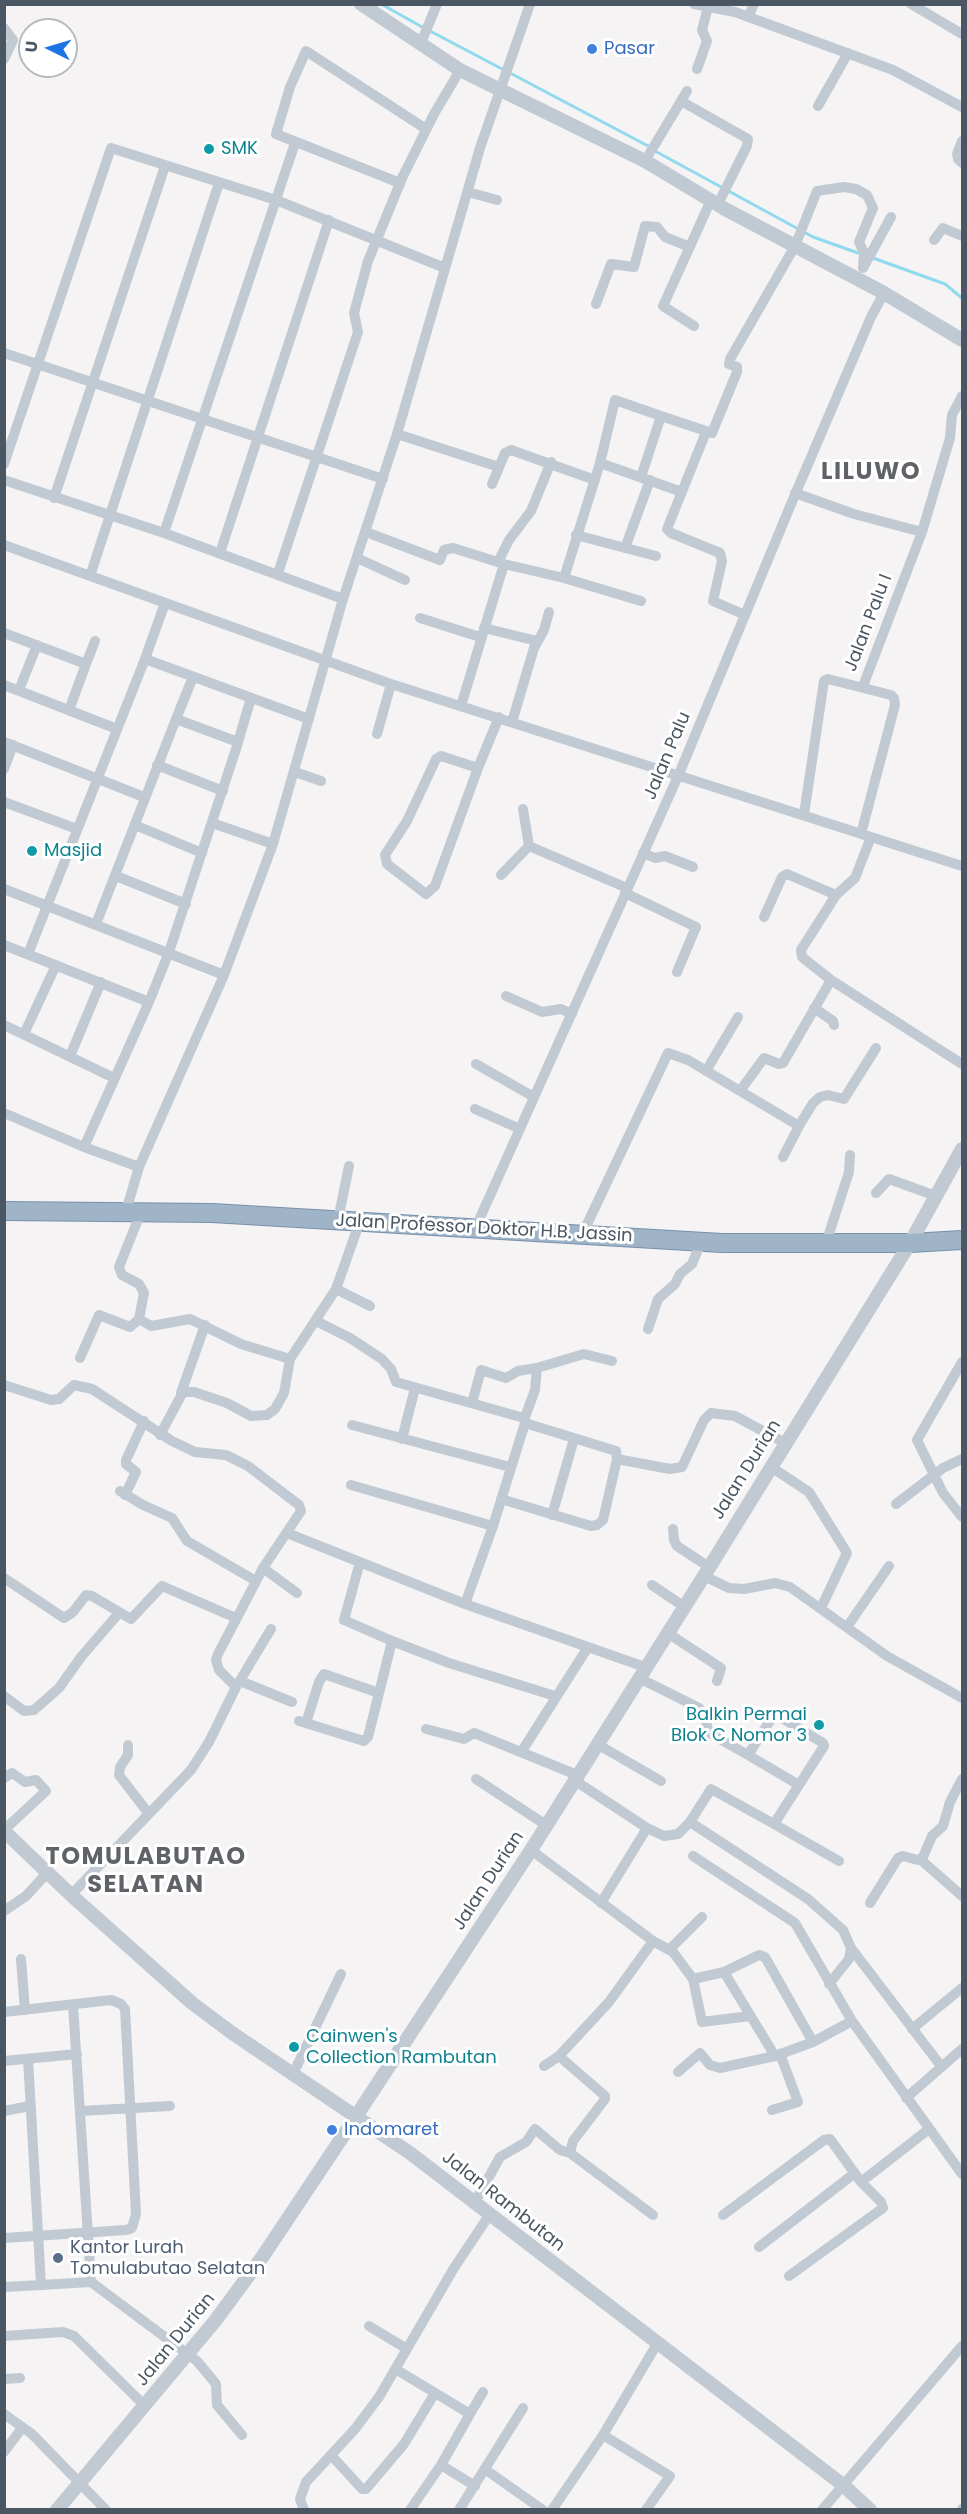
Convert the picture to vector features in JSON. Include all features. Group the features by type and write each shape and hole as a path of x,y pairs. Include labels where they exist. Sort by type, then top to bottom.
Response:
{"highway":[{"name":"Jalan Professor Doktor H.B. Jassin","path":"4,1211 133,1211 338,1220 701,1242 910,1243 963,1240"}],"street":[{"path":"361,4 422,41 460,70 503,80 720,196 797,241 864,263"},
{"path":"422,41 430,27 437,4"},
{"path":"694,4 748,17 893,70 963,107"},
{"path":"748,17 754,4"},
{"path":"911,4 963,34"},
{"path":"80,1358 99,1315 130,1327 139,1319 144,1293 139,1284 122,1275 119,1267 133,1211 140,1167 224,975 273,844 344,599 398,434 480,148 530,5"},
{"path":"697,69 707,41 702,30 708,7"},
{"path":"4,28 13,40 4,58"},
{"path":"400,183 277,136 276,128 306,51 426,129"},
{"path":"818,106 848,53"},
{"path":"278,573 318,459 358,332 354,313 376,240 426,129 460,70"},
{"path":"647,158 684,96 748,139 747,146 690,247 663,306 694,326"},
{"path":"963,141 957,154 958,159 963,163"},
{"path":"164,533 295,143"},
{"path":"4,464 109,150 115,148 276,200 445,267"},
{"path":"54,498 165,166"},
{"path":"90,576 219,183"},
{"path":"564,578 600,463 615,400 712,433 737,372 737,367 729,364 730,359 797,241 817,191 844,188 856,189 867,195 873,208 859,242 864,263 884,293 963,340"},
{"path":"468,192 497,200"},
{"path":"864,263 891,217"},
{"path":"220,553 329,220"},
{"path":"596,304 611,264 634,267 645,226 660,228 665,237 690,247"},
{"path":"934,240 942,228 963,236"},
{"name":"Jalan Palu","path":"475,1229 679,774 795,493 871,317 884,293"},
{"path":"4,354 383,479"},
{"name":"Jalan Palu I","path":"804,814 824,681 828,679 863,686 922,532 950,438 951,418 963,396"},
{"path":"625,548 661,416"},
{"path":"706,432 667,526 668,530 720,554 722,561 713,601 745,615"},
{"path":"398,434 499,467"},
{"path":"492,484 505,453 511,450 551,462 595,480"},
{"path":"461,706 509,540 531,511 551,462"},
{"path":"600,463 682,492"},
{"path":"4,480 164,533 344,599"},
{"path":"795,493 922,532"},
{"path":"366,532 440,560 444,550 453,548 641,601"},
{"path":"576,535 656,556"},
{"path":"4,546 391,684 963,866"},
{"path":"357,558 405,580"},
{"path":"28,954 165,603"},
{"path":"512,722 537,641 544,630 549,612"},
{"path":"420,618 537,641"},
{"path":"4,633 86,664"},
{"path":"69,710 95,641"},
{"path":"19,690 37,645"},
{"path":"144,659 309,719"},
{"path":"96,924 193,677"},
{"path":"377,734 391,684"},
{"path":"4,685 117,729"},
{"path":"863,686 891,694 896,702 866,835 855,878 836,895 801,954 804,960 831,980 963,1064"},
{"path":"84,1147 169,952 252,698"},
{"path":"478,768 448,757 436,759 407,821 385,855 387,864 426,894 435,886 499,717"},
{"path":"176,719 238,742"},
{"path":"4,769 9,743 144,797"},
{"path":"158,765 223,791"},
{"path":"295,772 321,781"},
{"path":"4,802 77,829"},
{"path":"523,809 529,846"},
{"path":"212,823 273,844"},
{"path":"135,825 202,853"},
{"path":"501,875 529,846"},
{"path":"529,846 626,890 696,927 677,972"},
{"path":"643,853 655,858 663,855 693,867"},
{"path":"764,917 782,877 787,874 836,895"},
{"path":"116,876 186,904"},
{"path":"4,889 224,975"},
{"path":"4,945 149,1002"},
{"path":"24,1034 56,965"},
{"path":"740,1091 764,1058 779,1064 783,1063 831,980"},
{"path":"70,1056 101,982"},
{"path":"506,996 542,1012 558,1009 572,1014"},
{"path":"814,1008 833,1021 834,1025"},
{"path":"706,1071 738,1017"},
{"path":"4,1025 114,1078"},
{"path":"783,1157 813,1102 828,1095 844,1099 876,1048"},
{"path":"582,1235 668,1053 706,1071 799,1126"},
{"path":"476,1064 534,1097"},
{"path":"475,1109 520,1129"},
{"path":"4,1113 84,1147 140,1167"},
{"name":"Jalan Durian","path":"57,2510 187,2355 263,2256 357,2115 531,1850 910,1243 963,1149"},
{"path":"826,1243 849,1172 849,1155"},
{"path":"338,1220 349,1166"},
{"path":"876,1193 885,1181 895,1180 936,1196"},
{"path":"181,1393 194,1392 227,1403 251,1416 267,1416 275,1409 282,1397 290,1359 336,1289 360,1221"},
{"path":"648,1329 658,1299 675,1284 680,1274 694,1261 701,1242"},
{"path":"336,1289 370,1306"},
{"path":"139,1319 151,1326 190,1319 242,1344 290,1359"},
{"path":"316,1321 350,1338 382,1359 392,1369 396,1382 519,1415 525,1422 613,1448 617,1459 600,1523 591,1526 501,1499"},
{"path":"160,1435 181,1393 205,1325"},
{"path":"472,1403 481,1370 506,1378 518,1371 537,1368 584,1354 612,1361"},
{"path":"963,1362 918,1434 919,1446 934,1475 952,1505 963,1517"},
{"path":"465,1604 493,1526 534,1395 537,1368"},
{"path":"4,1385 51,1400 58,1399 74,1385 84,1386 144,1421 160,1435 195,1452 226,1455 260,1474 301,1508 301,1514 263,1568 216,1659 219,1670 238,1684 292,1702"},
{"path":"402,1439 415,1388"},
{"path":"617,1459 670,1469 682,1467 704,1420 711,1413 735,1416 785,1443"},
{"path":"144,1421 126,1460 126,1464 136,1472 123,1493 172,1518 187,1541 256,1581"},
{"path":"352,1425 510,1467"},
{"path":"552,1515 574,1438"},
{"path":"896,1504 949,1464 963,1459"},
{"path":"771,1467 809,1492 847,1553 821,1608"},
{"path":"351,1485 493,1526"},
{"path":"673,1529 677,1546 706,1571 735,1589 775,1583 790,1587 887,1656 963,1698"},
{"path":"287,1533 465,1604 588,1647 642,1673 699,1708 704,1715 709,1732 799,1785"},
{"path":"360,1562 344,1620 449,1663 555,1696"},
{"path":"846,1627 889,1566"},
{"path":"263,1568 297,1593"},
{"path":"4,1578 60,1617 68,1617 86,1595 93,1596 128,1618 134,1618 162,1586 236,1618"},
{"path":"652,1585 683,1606"},
{"path":"4,1696 24,1711 34,1710 59,1688 81,1657 119,1613"},
{"path":"71,1895 191,1770 209,1742 238,1684 271,1629"},
{"path":"666,1632 722,1668 717,1681"},
{"path":"379,1693 324,1674 303,1722 364,1741 368,1737 379,1693 392,1641"},
{"path":"522,1751 588,1647"},
{"path":"748,1755 770,1718 777,1715 824,1745 774,1824"},
{"path":"426,1729 464,1739 474,1733 492,1742 522,1751 576,1778 658,1834 672,1836 678,1834 690,1822 711,1789 838,1861"},
{"path":"597,1744 661,1780"},
{"path":"128,1745 128,1755 120,1767 119,1775 150,1814"},
{"path":"4,1778 12,1773 25,1782 36,1780 46,1791 4,1830"},
{"path":"476,1779 546,1825"},
{"path":"920,1859 932,1836 945,1823 951,1802 963,1779"},
{"path":"690,1822 830,1915 843,1930 851,1948 941,2066"},
{"path":"601,1903 647,1828"},
{"name":"Jalan Rambutan","path":"4,1830 71,1895 192,2003 293,2074 357,2115 475,2202 843,2485 870,2510"},
{"path":"531,1850 680,1959 693,1979 702,2022 750,2016"},
{"path":"693,1856 795,1923 852,2021 963,2174"},
{"path":"870,1903 898,1858 903,1856 920,1859 963,1896"},
{"path":"4,1911 26,1896 48,1872"},
{"path":"669,1950 702,1917"},
{"path":"544,2066 559,2056 621,1986 653,1941"},
{"path":"829,1984 844,1967 851,1948"},
{"path":"693,1979 724,1972 759,1955 765,1957 813,2042"},
{"path":"21,1959 25,2010"},
{"path":"724,1972 750,2016 778,2055 798,2102 772,2110"},
{"path":"293,2074 341,1974"},
{"path":"912,2029 963,1988"},
{"path":"4,2012 111,2000 117,2001 124,2009 135,2222 132,2228 126,2230 4,2238"},
{"path":"73,2005 91,2282"},
{"path":"678,2072 700,2053 710,2066 720,2068 778,2055 813,2042 852,2021"},
{"path":"906,2098 963,2049"},
{"path":"4,2061 77,2054"},
{"path":"559,2056 605,2096 573,2141 570,2153"},
{"path":"28,2059 41,2285"},
{"path":"4,2111 30,2106"},
{"path":"81,2111 170,2106"},
{"path":"475,2202 500,2157 526,2142 535,2129 560,2150 570,2153 652,2215"},
{"path":"759,2247 929,2129"},
{"path":"723,2215 827,2138 834,2143 858,2178 881,2202 883,2208 789,2276"},
{"path":"304,2510 300,2499 302,2490 379,2397 397,2370 454,2268 490,2214"},
{"path":"4,2287 91,2282 197,2361 214,2381 217,2405 242,2434"},
{"path":"369,2326 407,2349"},
{"path":"4,2336 63,2332 74,2336 145,2406"},
{"path":"552,2510 603,2435 657,2344"},
{"path":"822,2510 963,2346"},
{"path":"397,2370 470,2414"},
{"path":"4,2379 20,2378"},
{"path":"410,2510 441,2465 483,2391"},
{"path":"331,2455 362,2489 366,2489 404,2444 435,2393"},
{"path":"459,2510 523,2408"},
{"path":"4,2414 41,2443 106,2510"},
{"path":"4,2452 22,2428"},
{"path":"603,2435 670,2476 646,2510"},
{"path":"441,2465 475,2486"},
{"path":"486,2470 543,2510"}],"waterway":[{"path":"381,4 424,28"},
{"path":"430,31 504,70"},
{"path":"510,73 650,147"},
{"path":"655,151 813,237 861,254"},
{"path":"873,258 945,284 962,298"}],"place":[{"name":"Pasar","path":"592,49"},
{"name":"SMK","path":"209,149"},
{"name":"Masjid","path":"32,851"},
{"name":"Balkin Permai Blok C Nomor 3","path":"819,1725"},
{"name":"Cainwen's Collection Rambutan","path":"294,2047"},
{"name":"Indomaret","path":"332,2130"},
{"name":"Kantor Lurah Tomulabutao Selatan","path":"58,2258"}],"district":[{"name":"LILUWO","path":"871,473"},
{"name":"TOMULABUTAO SELATAN","path":"146,1872"}]}
